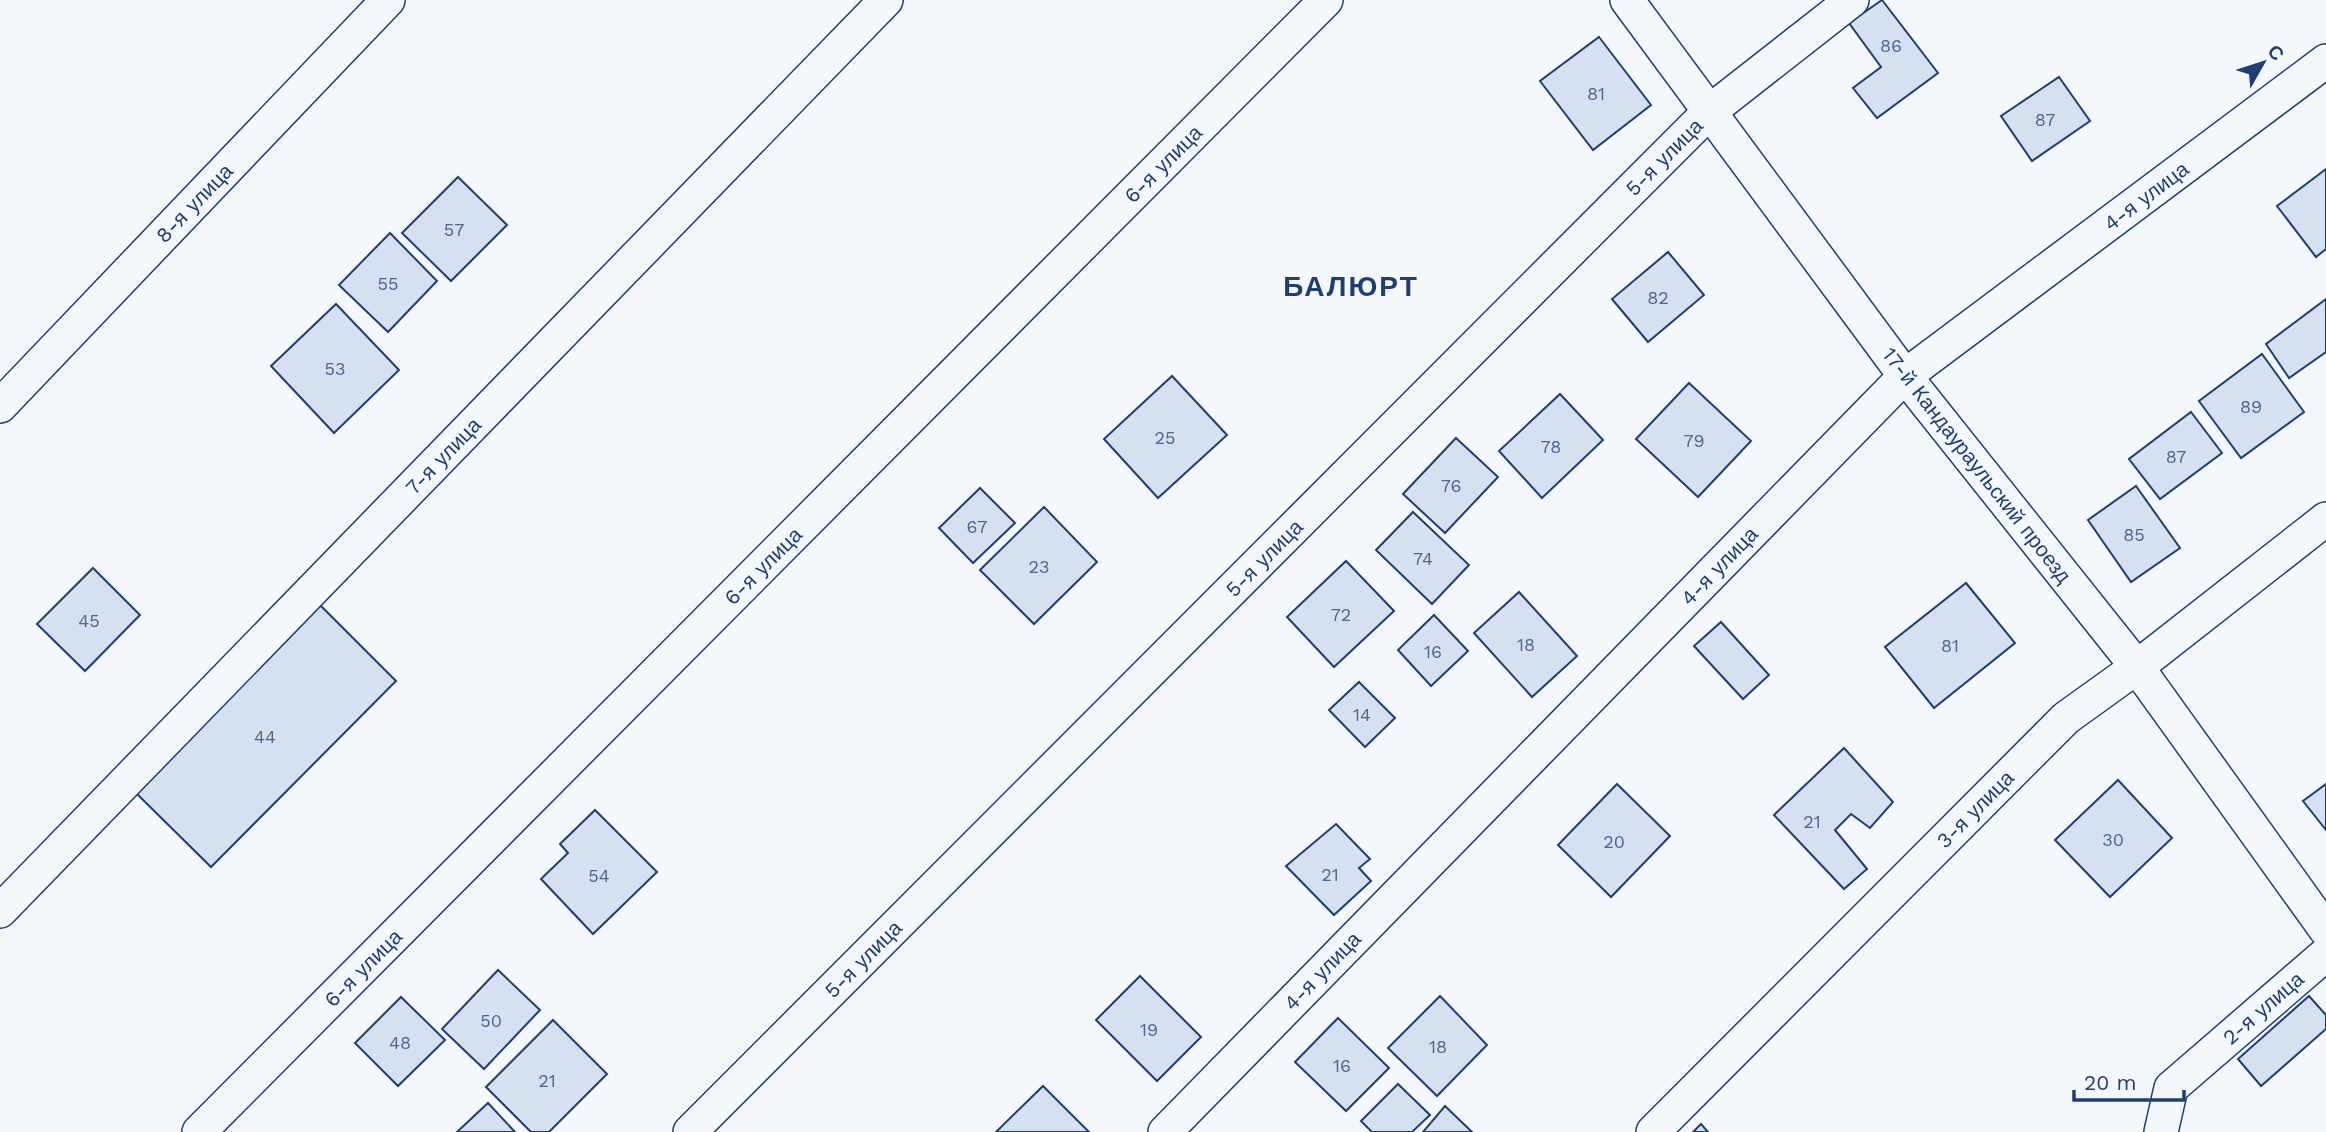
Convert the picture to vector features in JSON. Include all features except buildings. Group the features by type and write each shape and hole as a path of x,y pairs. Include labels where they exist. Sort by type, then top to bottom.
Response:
{"street":[{"name":"8-я улица","path":"0,406 388,0"},
{"name":"7-я улица","path":"0,911 886,0"},
{"name":"6-я улица","path":"199,1132 1326,0"},
{"name":"17-й Кандаураульский проезд","path":"1627,0 1905,376 2137,667 2326,930"},
{"name":"5-я улица","path":"690,1132 1709,112 1852,0"},
{"name":"4-я улица","path":"1165,1132 1905,376 2326,61"},
{"name":"3-я улица","path":"1653,1132 2066,718 2137,667 2326,519"},
{"name":"2-я улица","path":"2161,1132 2171,1087 2326,954"}],"district":[{"name":"БАЛЮРТ","path":"1351,286"}]}
